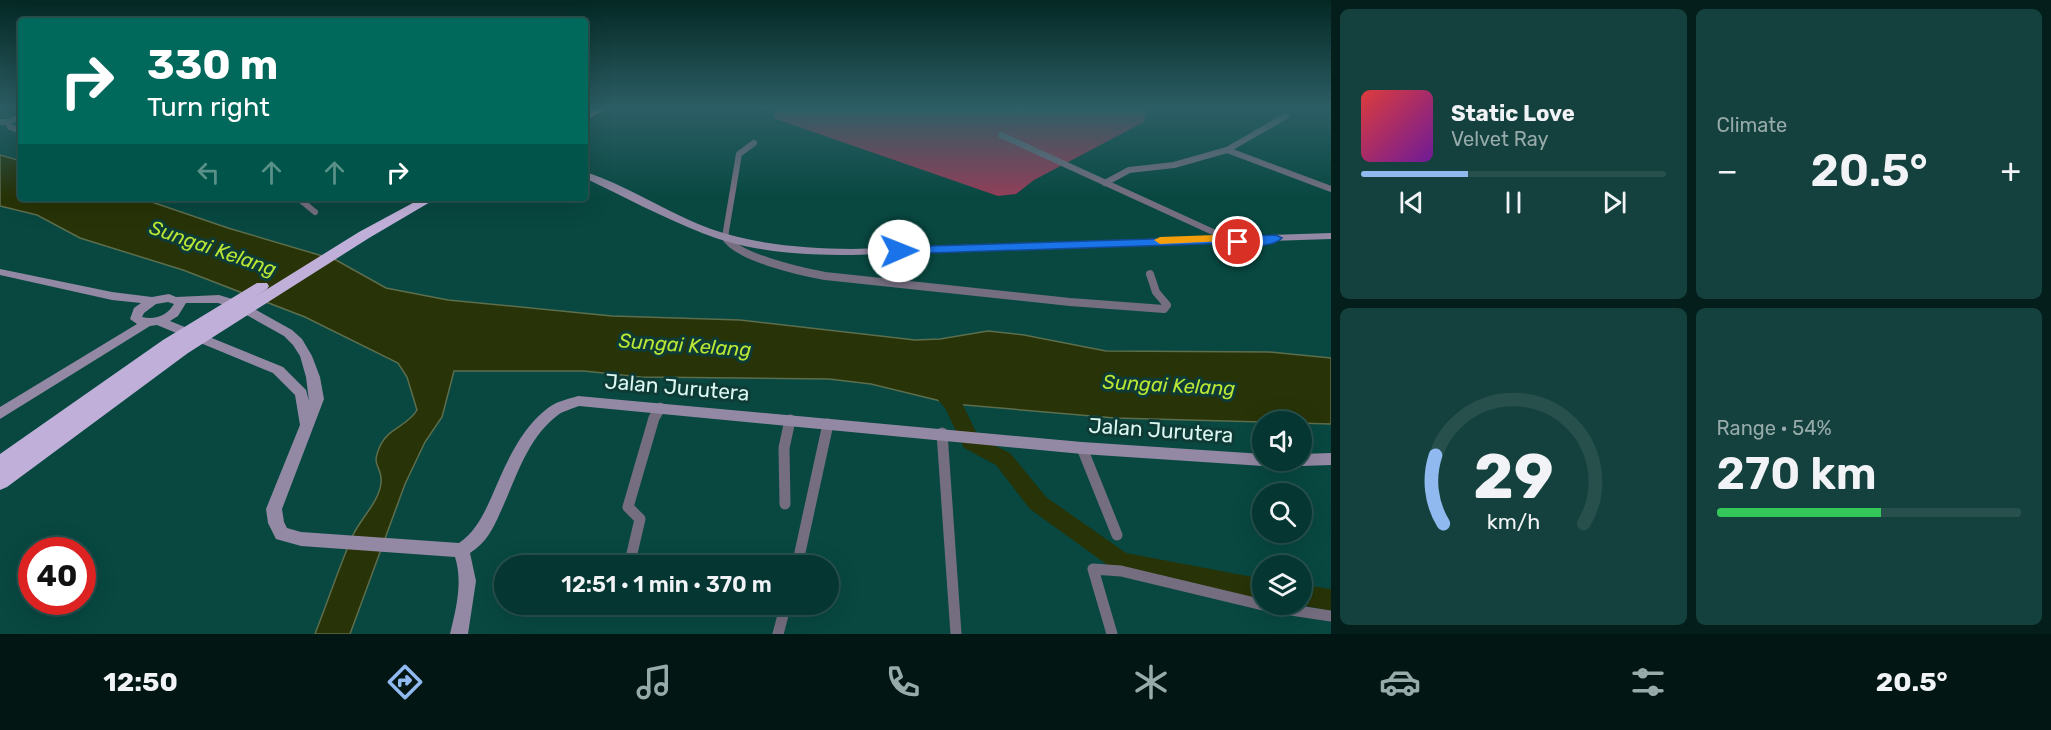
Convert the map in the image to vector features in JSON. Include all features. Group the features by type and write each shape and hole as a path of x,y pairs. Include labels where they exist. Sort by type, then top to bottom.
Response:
{"highway":[{"path":"0,464 176,346 407,201"},
{"path":"358,233 425,201"},
{"path":"0,482 176,346"}],"street":[{"path":"1007,138 1225,238"},
{"path":"1105,183 1129,170 1174,165 1227,150 1249,138"},
{"path":"754,142 739,154 726,232 738,248 812,274 888,280 1104,307 1164,309 1167,305 1156,292 1150,274"},
{"path":"1227,150 1331,189"},
{"path":"588,176 706,231 726,232 778,248 835,252 1041,246 1059,248 1272,241 1276,238"},
{"path":"302,201 315,212"},
{"path":"1194,242 1225,238 1331,236"},
{"path":"0,272 112,296 152,302 164,298 219,299 238,304 273,323 298,342 314,377 317,399 274,509 276,523 282,534 301,539 461,550 467,563 469,579 459,634"},
{"path":"112,296 145,318 278,370 301,393 307,429"},
{"path":"0,414 145,318 177,311 180,303 177,300"},
{"path":"145,318 152,302"},
{"name":"Jalan Jurutera","path":"461,550 469,548 484,529 507,476 520,452 543,419 556,407 578,401 1082,447 1252,459"},
{"path":"632,555 640,519 628,507 654,418 660,408"},
{"path":"785,504 784,448 790,420"},
{"path":"799,555 828,424"},
{"path":"942,433 956,634"},
{"path":"1082,447 1118,535"},
{"path":"1312,460 1331,459"},
{"path":"1112,634 1093,569 1121,571 1271,607 1331,616"},
{"path":"778,634 783,615"}],"shaded area":[{"path":"830,138 1114,138 1034,180 1016,194 998,196"}],"water":[{"name":"Sungai Kelang","path":"0,155 18,160 18,201 149,201 228,228 336,260 386,288 448,300 612,316 740,320 915,340 940,339 988,331 1024,335 1106,351 1269,352 1331,358 1331,424 1312,423 1312,411 1252,411 1252,422 1115,418 953,404 871,384 829,379 641,377 584,371 454,371 442,417 425,442 405,484 350,634 315,634 353,535 380,490 381,477 376,458 381,444 417,410 407,377 398,363 305,317 183,270 80,238 37,215 0,206"}],"waterway":[{"path":"937,388 953,404 971,443 1003,459 1038,503 1121,562 1252,588"},
{"path":"1312,597 1331,600"}],"slow traffic":[{"path":"1160,240 1244,238"}],"route":[{"path":"899,251 1158,240 1276,238 1272,241 1238,242"}]}
